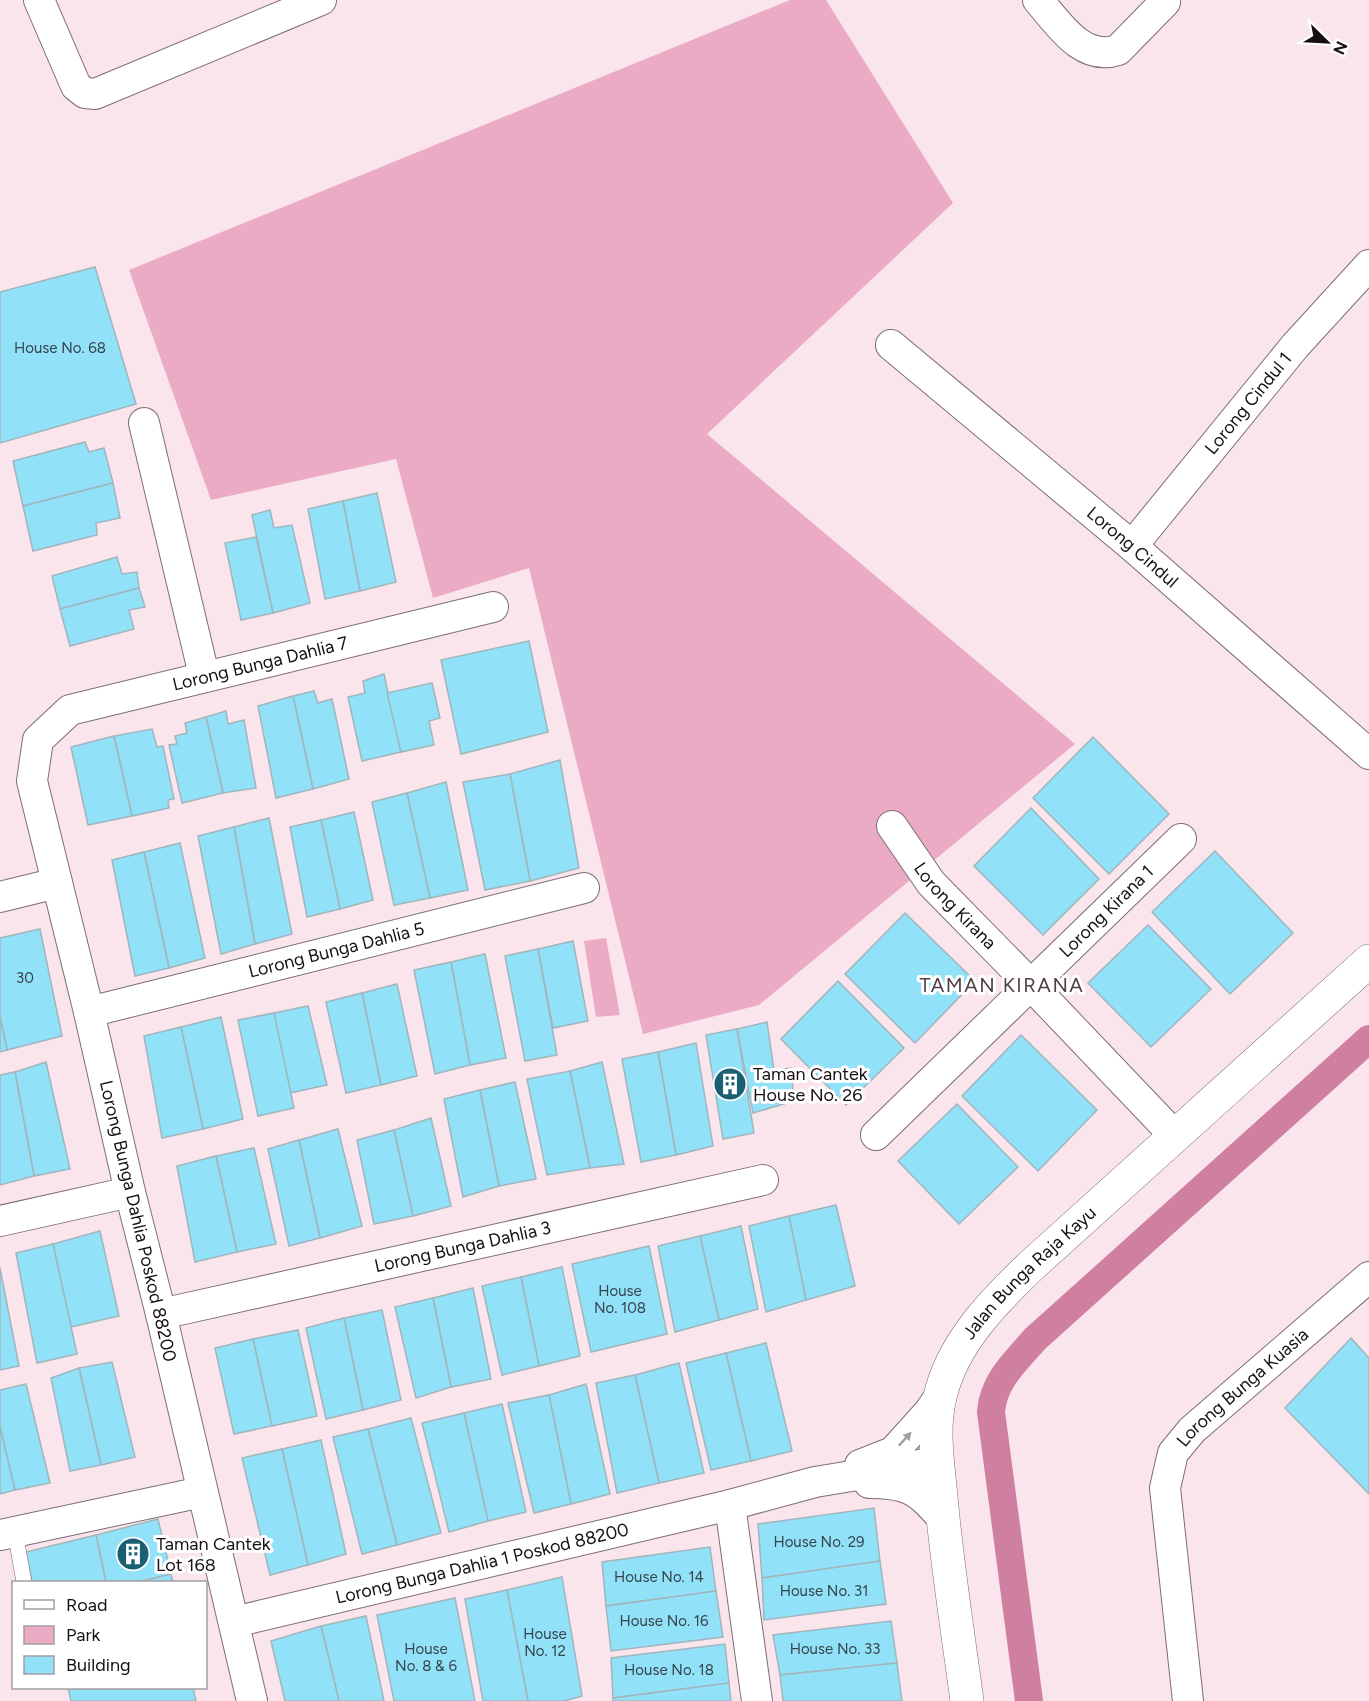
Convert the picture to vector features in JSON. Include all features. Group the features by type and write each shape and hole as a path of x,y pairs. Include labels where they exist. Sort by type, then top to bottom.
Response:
{"street":[{"path":"39,0 76,86 85,93 96,94 321,0"},
{"path":"1038,0 1080,46 1094,52 1108,54 1118,50 1165,2"},
{"name":"Lorong Cindul 1","path":"1132,546 1295,346 1369,266"},
{"name":"Lorong Cindul","path":"891,345 1132,546 1369,754"},
{"path":"144,423 204,675"},
{"name":"Lorong Bunga Dahlia 7","path":"38,741 70,710 204,675 493,607"},
{"name":"Lorong Bunga Dahlia Poskod 88200","path":"38,741 32,781 252,1701"},
{"name":"Lorong Kirana","path":"892,826 931,884 1175,1136"},
{"name":"Lorong Kirana 1","path":"876,1135 1181,839"},
{"path":"0,897 57,883"},
{"name":"Lorong Bunga Dahlia 5","path":"89,1012 584,888"},
{"name":"Jalan Bunga Raja Kayu","path":"967,1701 943,1519 936,1427 940,1395 951,1367 968,1335 995,1300 1369,961"},
{"name":"Lorong Bunga Dahlia 3","path":"161,1314 762,1180"},
{"path":"0,1221 130,1192"},
{"name":"Lorong Bunga Kuasia","path":"1188,1701 1165,1488 1173,1454 1192,1430 1367,1284"},
{"path":"815,1482 893,1452 929,1412 940,1395"},
{"path":"815,1482 938,1462"},
{"path":"815,1482 884,1483 912,1489 943,1519"},
{"name":"Lorong Bunga Dahlia 1 Poskod 88200","path":"234,1622 730,1505 815,1482"},
{"path":"8,1533 202,1492"},
{"path":"730,1505 757,1701"}],"lane":[{"path":"8,1533 24,1581"}],"green space":[{"path":"790,0 826,0 953,203 707,434 1075,744 759,1005 643,1034 529,568 433,598 396,459 211,500 129,270"},
{"path":"606,938 620,1015 596,1017 584,941"}],"building":[{"path":"95,267 136,404 0,443 0,292"},
{"path":"85,442 89,452 104,448 113,483 23,506 13,461"},
{"path":"113,483 120,518 96,523 97,535 33,551 23,506"},
{"path":"377,493 396,582 360,591 343,501"},
{"path":"343,501 360,591 325,599 308,509"},
{"path":"270,510 274,528 292,525 310,603 273,613 252,515"},
{"path":"256,537 273,613 241,620 225,543"},
{"path":"117,557 122,574 137,572 139,588 60,609 52,576"},
{"path":"139,588 145,607 129,610 134,629 70,646 60,609"},
{"path":"529,641 548,732 461,754 441,660"},
{"path":"384,674 401,752 362,761 348,697 365,693 363,681"},
{"path":"432,683 440,718 429,721 434,745 401,752 387,693"},
{"path":"314,691 318,703 332,699 349,779 313,789 293,696"},
{"path":"293,696 313,789 276,798 258,706"},
{"path":"226,711 228,724 244,720 256,788 223,793 206,717"},
{"path":"206,717 223,793 182,803 169,745 177,744 175,736 187,733 185,723"},
{"path":"152,729 157,747 163,746 174,799 168,800 169,808 132,816 114,736"},
{"path":"114,736 132,816 88,825 71,747"},
{"path":"1093,737 1169,814 1109,874 1033,798"},
{"path":"560,760 579,868 530,881 510,774"},
{"path":"510,774 530,881 485,890 463,782"},
{"path":"446,782 468,890 430,898 407,793"},
{"path":"407,793 430,898 394,905 372,802"},
{"path":"1031,808 1099,879 1043,935 974,866"},
{"path":"354,812 373,900 340,909 321,820"},
{"path":"269,818 292,934 255,944 234,827"},
{"path":"321,820 340,909 307,917 290,827"},
{"path":"234,827 255,944 221,954 198,836"},
{"path":"180,843 205,958 169,968 144,852"},
{"path":"1215,851 1293,933 1230,994 1152,912"},
{"path":"144,852 169,968 135,976 112,860"},
{"path":"905,913 975,981 915,1043 845,974"},
{"path":"1148,925 1211,989 1151,1047 1088,983"},
{"path":"40,929 62,1036 7,1050 0,1017 0,938"},
{"path":"573,941 588,1021 553,1028 538,949"},
{"path":"538,949 557,1055 525,1061 505,956"},
{"path":"485,954 506,1058 470,1065 451,962"},
{"path":"451,962 470,1065 435,1074 414,970"},
{"path":"838,981 904,1048 846,1105 781,1039"},
{"path":"397,984 417,1076 381,1085 362,993"},
{"path":"362,993 381,1085 346,1093 326,1002"},
{"path":"308,1006 327,1085 290,1093 274,1013"},
{"path":"274,1013 294,1108 258,1116 238,1020"},
{"path":"0,1017 7,1050 0,1052"},
{"path":"221,1017 243,1119 203,1129 181,1027"},
{"path":"767,1022 774,1070 791,1068 794,1101 753,1113 737,1029"},
{"path":"181,1027 203,1129 162,1138 144,1036"},
{"name":"Taman Cantek House No. 26","path":"737,1029 754,1133 723,1139 706,1035"},
{"path":"1021,1035 1097,1110 1038,1171 962,1096"},
{"path":"696,1043 713,1146 676,1155 658,1052"},
{"path":"658,1052 676,1155 641,1162 622,1059"},
{"path":"46,1062 70,1169 34,1176 15,1072"},
{"path":"602,1062 624,1164 590,1168 570,1071"},
{"path":"570,1071 590,1168 547,1175 527,1079"},
{"path":"15,1072 34,1176 0,1185 0,1075"},
{"path":"515,1082 536,1179 499,1186 480,1090"},
{"path":"480,1090 499,1186 463,1197 444,1099"},
{"path":"957,1104 1018,1167 959,1224 898,1161"},
{"path":"431,1118 451,1206 413,1216 394,1130"},
{"path":"338,1129 362,1226 320,1238 299,1140"},
{"path":"394,1130 413,1216 374,1224 357,1140"},
{"path":"299,1140 320,1238 289,1246 268,1149"},
{"path":"254,1148 276,1244 237,1252 216,1156"},
{"path":"216,1156 237,1252 195,1262 177,1166"},
{"path":"836,1205 855,1286 806,1300 789,1216"},
{"path":"789,1216 806,1300 766,1312 749,1226"},
{"path":"741,1226 758,1309 719,1320 700,1236"},
{"path":"100,1231 119,1316 71,1327 53,1244"},
{"path":"700,1236 719,1320 675,1332 658,1246"},
{"path":"53,1244 77,1354 37,1363 16,1253"},
{"path":"649,1246 667,1334 591,1352 572,1264"},
{"path":"562,1267 580,1356 539,1366 521,1277"},
{"path":"0,1268 19,1366 0,1370"},
{"path":"521,1277 539,1366 502,1375 482,1286"},
{"path":"473,1288 491,1379 451,1387 433,1298"},
{"path":"433,1298 451,1387 416,1398 395,1307"},
{"path":"382,1310 401,1400 363,1410 344,1318"},
{"path":"344,1318 363,1410 326,1419 306,1328"},
{"path":"298,1330 317,1416 272,1426 253,1339"},
{"path":"1351,1338 1369,1358 1369,1494 1285,1408"},
{"path":"253,1339 272,1426 234,1434 215,1348"},
{"path":"766,1343 792,1451 751,1461 726,1353"},
{"path":"726,1353 751,1461 711,1470 686,1363"},
{"path":"112,1362 135,1457 101,1465 79,1368"},
{"path":"679,1363 704,1473 659,1483 635,1375"},
{"path":"79,1368 101,1465 70,1471 51,1378"},
{"path":"635,1375 659,1483 617,1493 596,1383"},
{"path":"26,1384 50,1483 15,1490 0,1427 0,1390"},
{"path":"586,1384 610,1494 571,1504 549,1395"},
{"path":"549,1395 571,1504 534,1513 508,1403"},
{"path":"502,1404 526,1512 488,1521 464,1413"},
{"path":"464,1413 488,1521 449,1532 422,1423"},
{"path":"411,1418 441,1533 397,1545 368,1429"},
{"path":"0,1427 15,1490 0,1494"},
{"path":"368,1429 397,1545 362,1554 333,1437"},
{"path":"321,1440 346,1554 308,1565 282,1449"},
{"path":"282,1449 308,1565 270,1575 242,1458"},
{"path":"874,1508 880,1561 762,1578 758,1524"},
{"name":"Taman Cantek Lot 168","path":"158,1519 171,1574 143,1581 106,1581 96,1535"},
{"path":"96,1535 106,1581 32,1581 26,1552"},
{"path":"710,1547 716,1591 606,1606 602,1562"},
{"path":"880,1561 886,1604 764,1620 762,1578"},
{"path":"171,1574 173,1581 143,1581"},
{"path":"562,1577 582,1696 565,1701 528,1701 507,1590"},
{"path":"507,1590 528,1701 483,1701 465,1599"},
{"path":"716,1591 723,1637 611,1651 606,1606"},
{"path":"455,1598 475,1701 394,1701 377,1615"},
{"path":"366,1616 384,1701 339,1701 321,1626"},
{"path":"891,1621 897,1663 780,1675 773,1635"},
{"path":"321,1626 339,1701 285,1701 271,1641"},
{"path":"725,1644 729,1683 613,1698 611,1658"},
{"path":"897,1663 902,1701 783,1701 780,1675"},
{"path":"729,1683 731,1701 613,1701 613,1698"},
{"path":"68,1689 193,1689 196,1701 71,1701"}],"waterway":[{"path":"1029,1701 991,1412 1001,1381 1035,1339 1369,1039"}],"place":[{"name":"Taman Cantek House No. 26","path":"730,1084"},
{"name":"Taman Cantek Lot 168","path":"133,1554"}],"district":[{"name":"TAMAN KIRANA","path":"1002,985"}]}
